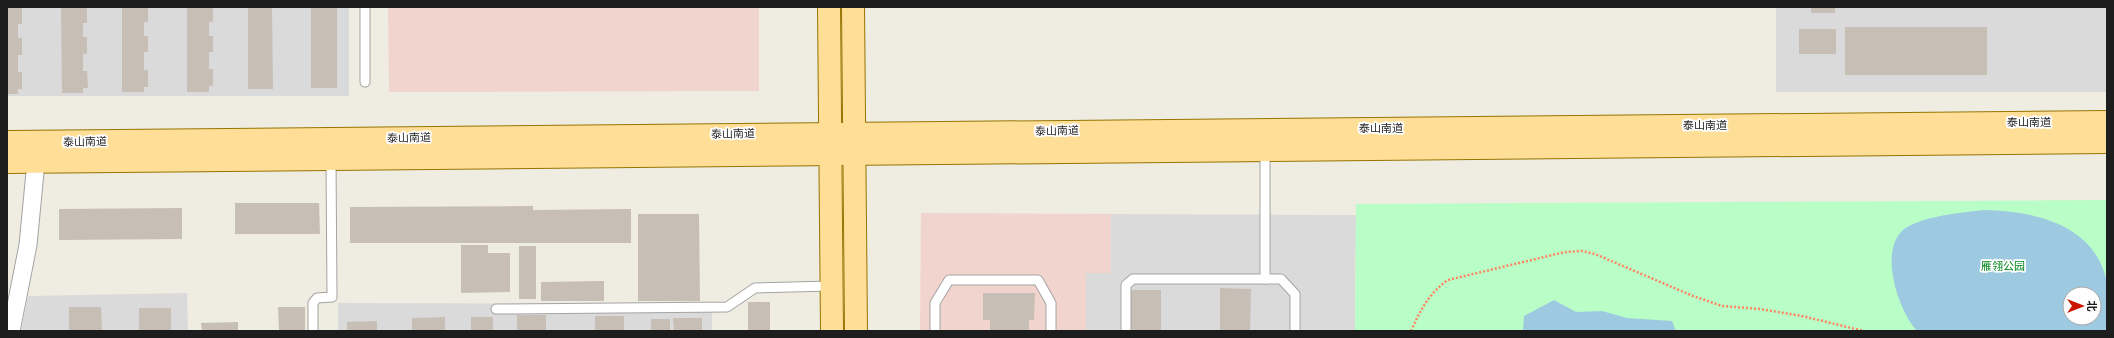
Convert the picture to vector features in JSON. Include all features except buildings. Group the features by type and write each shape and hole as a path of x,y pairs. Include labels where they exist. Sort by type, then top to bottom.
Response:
{"main road":[{"path":"829,7 832,331"},
{"path":"853,7 856,331"},
{"name":"泰山南道","path":"854,143 2107,122"},
{"name":"泰山南道","path":"7,142 854,143 1265,149 2107,142"},
{"name":"泰山南道","path":"7,162 331,158 830,143"}],"street":[{"path":"11,331 28,245 36,162"}],"lane":[{"path":"365,7 365,82"},
{"path":"1265,149 1265,279"},
{"path":"313,331 313,303 317,298 332,297 331,158"},
{"path":"1126,331 1126,285 1133,278 1281,279 1295,294 1295,331"},
{"path":"935,331 935,303 949,280 1038,280 1051,303 1051,331"},
{"path":"496,309 727,307 755,288 832,286"}],"path":[{"path":"1411,331 1424,306 1436,288 1448,280 1565,252 1582,251 1595,254 1693,296 1722,306 1760,309 1802,316 1864,331"}],"shaded area":[{"path":"7,7 349,7 349,96 7,96"},
{"path":"388,7 759,7 759,91 389,92"},
{"path":"1776,7 2107,7 2107,92 1776,92"},
{"path":"921,213 1111,214 1111,273 1086,273 1086,331 920,331"},
{"path":"1111,214 1356,215 1355,331 1086,331 1086,273 1111,273"},
{"path":"187,293 188,331 21,331 28,296"},
{"path":"338,303 712,304 712,331 338,331"}],"green space":[{"name":"雁翎公园","path":"2107,200 2107,331 1355,331 1356,204"}],"water":[{"path":"1984,210 2003,211 2042,218 2060,225 2076,234 2090,246 2100,262 2107,282 2109,300 2107,331 1917,331 1903,309 1897,293 1893,277 1893,247 1899,235 1909,226 1926,219"},
{"path":"1554,300 1576,312 1602,311 1627,318 1672,321 1676,331 1523,331 1524,316"}]}
